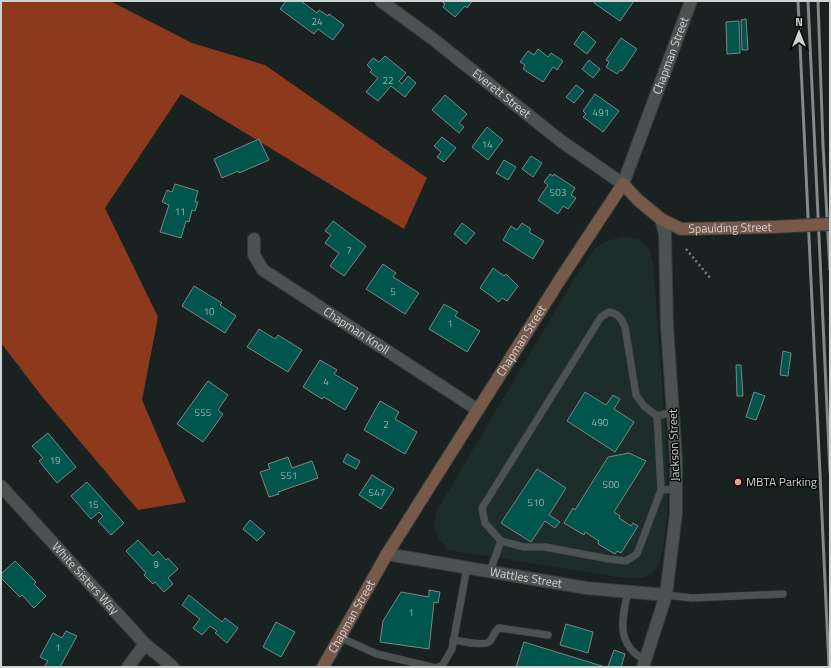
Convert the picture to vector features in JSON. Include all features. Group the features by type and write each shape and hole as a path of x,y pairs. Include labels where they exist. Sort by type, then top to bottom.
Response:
{"main road":[{"name":"Spaulding Street","path":"623,184 638,200 661,219 681,229 692,230 830,224"},
{"name":"Chapman Street","path":"323,667 387,554 623,184"}],"street":[{"name":"Everett Street","path":"381,1 433,39 561,141 623,184"},
{"name":"Chapman Street","path":"623,184 691,1"},
{"name":"Jackson Street","path":"644,664 666,595 676,514 673,412 667,326 665,234 661,219"},
{"name":"Chapman Knoll","path":"254,239 254,255 263,270 478,410"},
{"name":"White Sisters Way","path":"1,486 145,644 173,667"},
{"name":"Wattles Street","path":"387,554 586,588 666,595"},
{"path":"128,667 145,644"}],"lane":[{"path":"610,312 617,314 625,327 636,395 644,406 657,416 661,490 637,554 626,560 609,559 545,547 524,547 500,541 485,523 482,508 595,326 601,317 610,312"},
{"path":"657,416 673,412"},
{"path":"661,490 676,489"},
{"path":"490,571 500,541"},
{"path":"438,667 442,666 452,648 467,567"},
{"path":"628,591 622,621 622,631 634,654 644,664"},
{"path":"666,595 692,598 783,594"},
{"path":"454,640 486,644 490,641 495,631 500,628 548,635"},
{"path":"339,637 377,654 432,667"}],"path":[{"path":"686,249 711,279"}],"shaded area":[{"path":"1,1 110,1 192,43 265,65 427,178 404,229 181,94 105,208 158,317 142,400 186,502 138,510 44,399 1,343"},
{"path":"623,237 639,239 649,248 653,263 666,438 668,507 663,549 659,565 652,574 641,578 624,578 449,550 438,539 434,527 436,512 577,274 595,248 606,241"}],"building":[{"path":"286,1 301,1 317,13 319,10 328,16 329,14 344,25 333,40 318,29 314,34 280,9"},
{"path":"444,1 472,1 467,8 465,6 455,17 443,7 445,4 443,3"},
{"path":"595,1 634,1 620,21 594,3"},
{"path":"746,19 748,50 742,50 741,20"},
{"path":"739,21 740,53 727,54 726,22"},
{"path":"583,31 596,42 587,54 574,44"},
{"path":"621,38 637,49 622,71 620,70 617,74 606,67 609,62 606,60"},
{"path":"538,49 548,57 551,53 563,61 557,70 553,67 543,82 523,69 525,65 520,62 528,51 534,55"},
{"path":"385,56 406,73 399,81 402,84 408,76 416,83 405,97 391,86 378,101 366,92 378,78 370,72 372,70 367,65 373,58 379,62"},
{"path":"589,60 600,69 593,78 582,69"},
{"path":"576,85 584,91 574,103 566,97"},
{"path":"595,94 619,111 603,132 583,117 586,114 583,111"},
{"path":"445,95 467,114 459,123 464,127 459,133 432,110"},
{"path":"487,127 503,140 488,160 472,147"},
{"path":"442,137 456,148 444,162 437,157 441,152 434,146"},
{"path":"259,139 269,160 239,173 238,171 222,178 214,159"},
{"path":"531,156 542,163 533,177 522,169"},
{"path":"504,160 516,167 508,180 496,173"},
{"path":"550,174 553,176 554,174 575,188 571,195 576,198 568,209 563,206 558,214 538,200 548,185 544,182"},
{"path":"175,184 198,191 195,202 198,202 195,211 192,210 189,222 186,221 181,238 160,232 169,205 162,202 167,190 172,192"},
{"path":"333,221 366,246 344,276 330,266 339,253 325,243 331,235 325,231"},
{"path":"462,223 475,233 466,244 454,234"},
{"path":"522,223 531,229 529,232 544,241 533,259 503,240 511,226 517,230"},
{"path":"383,264 396,273 393,277 419,293 405,314 366,289"},
{"path":"493,268 504,276 506,274 518,286 507,301 502,298 499,302 480,288"},
{"path":"194,286 222,303 220,305 236,316 225,333 182,306"},
{"path":"444,304 458,312 455,316 480,331 467,352 429,329"},
{"path":"259,329 275,339 278,335 302,350 288,372 247,347"},
{"path":"783,351 791,353 788,376 780,375"},
{"path":"320,360 337,370 334,374 358,388 345,410 324,397 322,399 303,387"},
{"path":"736,365 741,365 743,396 737,396"},
{"path":"208,381 228,395 218,410 223,414 203,442 177,424"},
{"path":"585,392 606,405 613,395 620,399 614,409 634,422 615,452 567,421"},
{"path":"754,392 765,396 756,420 746,417"},
{"path":"380,401 399,412 395,419 417,432 405,454 364,430"},
{"path":"48,433 76,467 57,483 39,461 43,458 32,446"},
{"path":"629,453 646,461 614,512 620,516 619,518 631,526 633,523 638,526 621,553 617,551 615,554 598,544 599,541 585,532 584,535 564,523 573,508 575,510 608,457"},
{"path":"347,454 360,461 356,469 343,462"},
{"path":"288,457 292,468 312,461 318,478 278,492 279,494 269,497 260,472 270,469 268,464"},
{"path":"537,469 566,488 549,515 560,522 555,528 545,521 531,542 501,523"},
{"path":"372,475 394,489 381,509 359,495"},
{"path":"87,482 124,523 111,535 98,521 103,516 99,512 91,519 71,496"},
{"path":"250,520 265,533 257,541 243,529"},
{"path":"138,540 153,556 158,551 166,560 168,558 178,569 168,578 173,584 164,592 155,582 153,584 144,575 146,573 126,551"},
{"path":"15,561 36,582 34,584 46,596 34,608 22,595 20,597 1,578 1,574"},
{"path":"429,590 440,592 438,603 434,602 429,649 380,642 383,621 401,592 429,597"},
{"path":"189,595 222,622 225,618 238,628 227,643 215,633 217,631 210,626 202,635 193,628 200,619 182,605"},
{"path":"276,622 295,632 281,657 263,647"},
{"path":"566,624 593,632 588,653 560,645"},
{"path":"66,631 77,636 60,667 44,667 48,661 40,657 53,633 62,638"},
{"path":"524,642 605,667 516,667"},
{"path":"614,650 625,654 621,667 608,667"}],"railway":[{"path":"798,1 829,667"},
{"path":"808,1 830,472"},
{"path":"818,1 823,145 830,270"}],"place":[{"name":"MBTA Parking","path":"738,482"}]}
